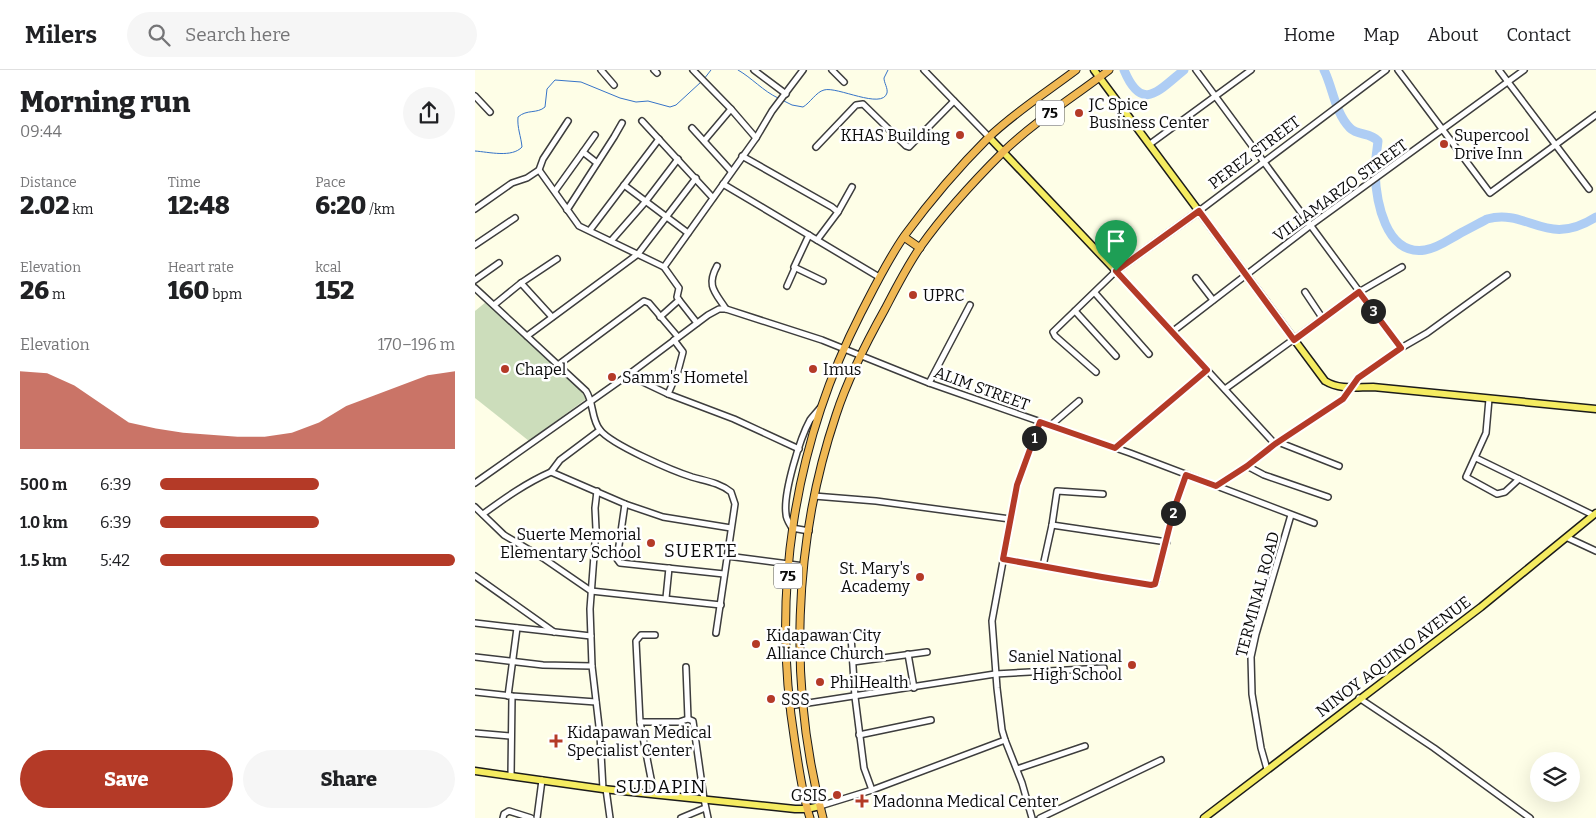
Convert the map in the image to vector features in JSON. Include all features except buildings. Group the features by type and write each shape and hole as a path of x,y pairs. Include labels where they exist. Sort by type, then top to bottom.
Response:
{"highway":[{"name":"75","path":"810,818 789,706 785,630 792,528 803,467 821,408 844,348 879,277 904,237 938,193 989,137 1076,70"},
{"name":"75","path":"823,818 812,770 802,704 800,654 804,566 814,496 825,446 836,412 860,355 920,248 954,206 1003,152 1036,124 1109,70"},
{"path":"904,237 920,248"}],"main road":[{"path":"1094,70 1325,381 1335,386 1351,388 1373,387 1596,409"},
{"path":"989,137 1116,271"},
{"name":"PEREZ STREET","path":"1116,271 1199,211"},
{"name":"NINOY AQUINO AVENUE","path":"1204,818 1359,698 1481,607 1568,538 1595,514"},
{"path":"475,771 605,789 795,809 820,806"}],"street":[{"path":"693,70 756,138"},
{"path":"754,70 785,96"},
{"path":"664,267 803,70"},
{"path":"832,70 844,82"},
{"path":"924,70 989,137"},
{"path":"929,75 934,70"},
{"path":"1196,70 1401,348"},
{"path":"1150,144 1251,70"},
{"name":"PEREZ STREET","path":"1199,211 1386,70"},
{"path":"1398,70 1490,193 1596,115"},
{"path":"1499,70 1589,189"},
{"name":"VILLAMARZO STREET","path":"1172,332 1311,225 1524,70"},
{"path":"603,71 614,85"},
{"path":"475,96 489,112"},
{"path":"816,147 856,105 863,104 909,147 954,101"},
{"path":"704,141 731,109"},
{"path":"475,209 513,183 527,178 539,170 543,159 568,121"},
{"path":"642,121 713,198"},
{"path":"567,210 621,123"},
{"path":"692,128 731,171"},
{"path":"555,191 595,135"},
{"path":"590,230 659,139"},
{"path":"583,152 597,163"},
{"path":"742,156 838,212"},
{"path":"611,241 646,201 678,159"},
{"path":"539,170 579,226 664,267 679,288 677,297 697,323"},
{"path":"527,336 638,254 696,178"},
{"path":"723,184 879,277"},
{"path":"624,185 688,233"},
{"path":"817,240 838,212 852,187"},
{"path":"475,245 515,218"},
{"path":"787,286 809,235"},
{"path":"494,305 521,283 557,259"},
{"path":"475,280 499,263"},
{"path":"475,483 628,375 697,323 714,312 726,309 711,284 717,266"},
{"path":"1225,389 1359,292 1402,267"},
{"path":"795,268 823,281"},
{"path":"1116,271 1276,443 1339,466"},
{"name":"PEREZ STREET","path":"1097,372 1053,333 1116,271"},
{"path":"1216,486 1247,466 1276,443 1343,399 1358,378 1401,348 1427,333 1507,275"},
{"path":"1196,278 1213,300"},
{"path":"521,283 552,317"},
{"path":"475,288 583,388 591,400 597,425 610,439 668,468 727,488 731,492 735,504 717,633"},
{"path":"1305,292 1323,319"},
{"path":"1095,293 1149,354"},
{"path":"660,317 679,300"},
{"path":"557,364 641,302 646,301 676,338 683,352 678,371 668,394"},
{"path":"929,383 970,305"},
{"name":"ALIM STREET","path":"726,309 786,327 844,348 929,383 1115,448 1314,523"},
{"path":"1075,311 1116,356"},
{"path":"1115,448 1207,370"},
{"path":"628,375 668,394 734,419 799,449"},
{"path":"1489,399 1486,433 1466,478 1497,494 1505,492 1519,479"},
{"path":"1051,426 1079,402"},
{"path":"809,531 792,528 787,520 786,507 791,476 799,449 811,419 821,408"},
{"path":"1032,818 1017,769 1001,730 992,621 1017,485 1040,422"},
{"path":"483,514 514,491 551,472 560,460 600,430"},
{"path":"1476,458 1595,514"},
{"path":"1247,466 1264,475 1328,497"},
{"path":"551,472 625,504 671,520 731,528"},
{"path":"1003,559 1153,585 1156,582 1174,509 1186,475"},
{"path":"597,491 591,591 592,666 605,789 610,818"},
{"path":"1043,566 1057,491 1103,494"},
{"path":"814,496 876,501 1010,519"},
{"path":"625,504 617,559 620,563 724,574"},
{"path":"475,507 505,535 591,591 721,605"},
{"name":"TERMINAL ROAD","path":"1267,769 1261,748 1252,694 1250,679 1251,657 1255,634 1291,515"},
{"path":"1052,525 1167,542"},
{"path":"1568,538 1596,551"},
{"path":"727,556 804,566"},
{"path":"666,598 669,568"},
{"path":"475,576 554,632"},
{"path":"475,624 591,636"},
{"path":"511,776 510,696 517,628"},
{"path":"654,794 640,722 636,641 641,635 655,635"},
{"path":"851,636 859,735 864,768 872,790"},
{"path":"853,662 927,652"},
{"path":"908,654 914,688"},
{"path":"475,657 543,665 592,666"},
{"path":"686,667 688,719"},
{"path":"789,706 995,674 1104,668"},
{"path":"475,692 595,702"},
{"path":"1359,698 1434,748 1530,818"},
{"path":"640,722 679,722 688,719 694,722 705,808 708,818"},
{"path":"859,735 931,720"},
{"path":"475,733 511,736"},
{"path":"820,806 872,790 1005,740"},
{"path":"1017,769 1085,746"},
{"path":"1040,818 1161,760"},
{"path":"537,818 541,780"},
{"path":"681,818 705,808"},
{"path":"503,818 504,814 509,812 531,818"}],"green space":[{"path":"486,302 582,392 586,399 529,441 475,398 475,311"}],"waterway":[{"path":"704,79 711,70"},
{"path":"738,70 778,98"},
{"path":"782,100 792,105 803,107 824,90 839,91 868,98 883,98 887,93 884,78 888,70"},
{"path":"1124,70 1137,91 1144,94 1158,91 1184,70"},
{"path":"1324,70 1345,122 1353,130 1371,136 1378,141 1375,172 1381,211 1385,224 1392,235 1400,244 1411,250 1434,248 1487,219 1502,217 1551,229 1564,229 1579,226 1596,217"},
{"path":"475,151 506,153 522,147 518,117 545,107 547,89 555,80 581,82 620,98 636,102 648,101 670,107 676,105 701,82"}],"place":[{"name":"JC Spice Business Center","path":"1079,113"},
{"name":"KHAS Building","path":"960,135"},
{"name":"Supercool Drive Inn","path":"1444,144"},
{"name":"UPRC","path":"913,295"},
{"name":"Chapel","path":"505,369"},
{"name":"Imus","path":"813,369"},
{"name":"Samm's Hometel","path":"612,377"},
{"name":"Suerte Memorial Elementary School","path":"651,543"},
{"name":"St. Mary's Academy","path":"920,577"},
{"name":"Kidapawan City Alliance Church","path":"756,644"},
{"name":"Saniel National High School","path":"1132,665"},
{"name":"PhilHealth","path":"820,682"},
{"name":"SSS","path":"771,699"},
{"name":"Kidapawan Medical Specialist Center","path":"556,741"},
{"name":"GSIS","path":"837,795"},
{"name":"Madonna Medical Center","path":"862,801"}],"district":[{"name":"SUERTE","path":"701,551"},
{"name":"SUDAPIN","path":"661,786"}],"route":[{"path":"1199,211 1294,340 1359,292 1401,348 1358,378 1343,399 1216,486 1186,475 1174,509 1156,582 1153,585 1003,559 1013,499 1040,422 1115,448 1207,370 1116,271 1199,211"}]}
